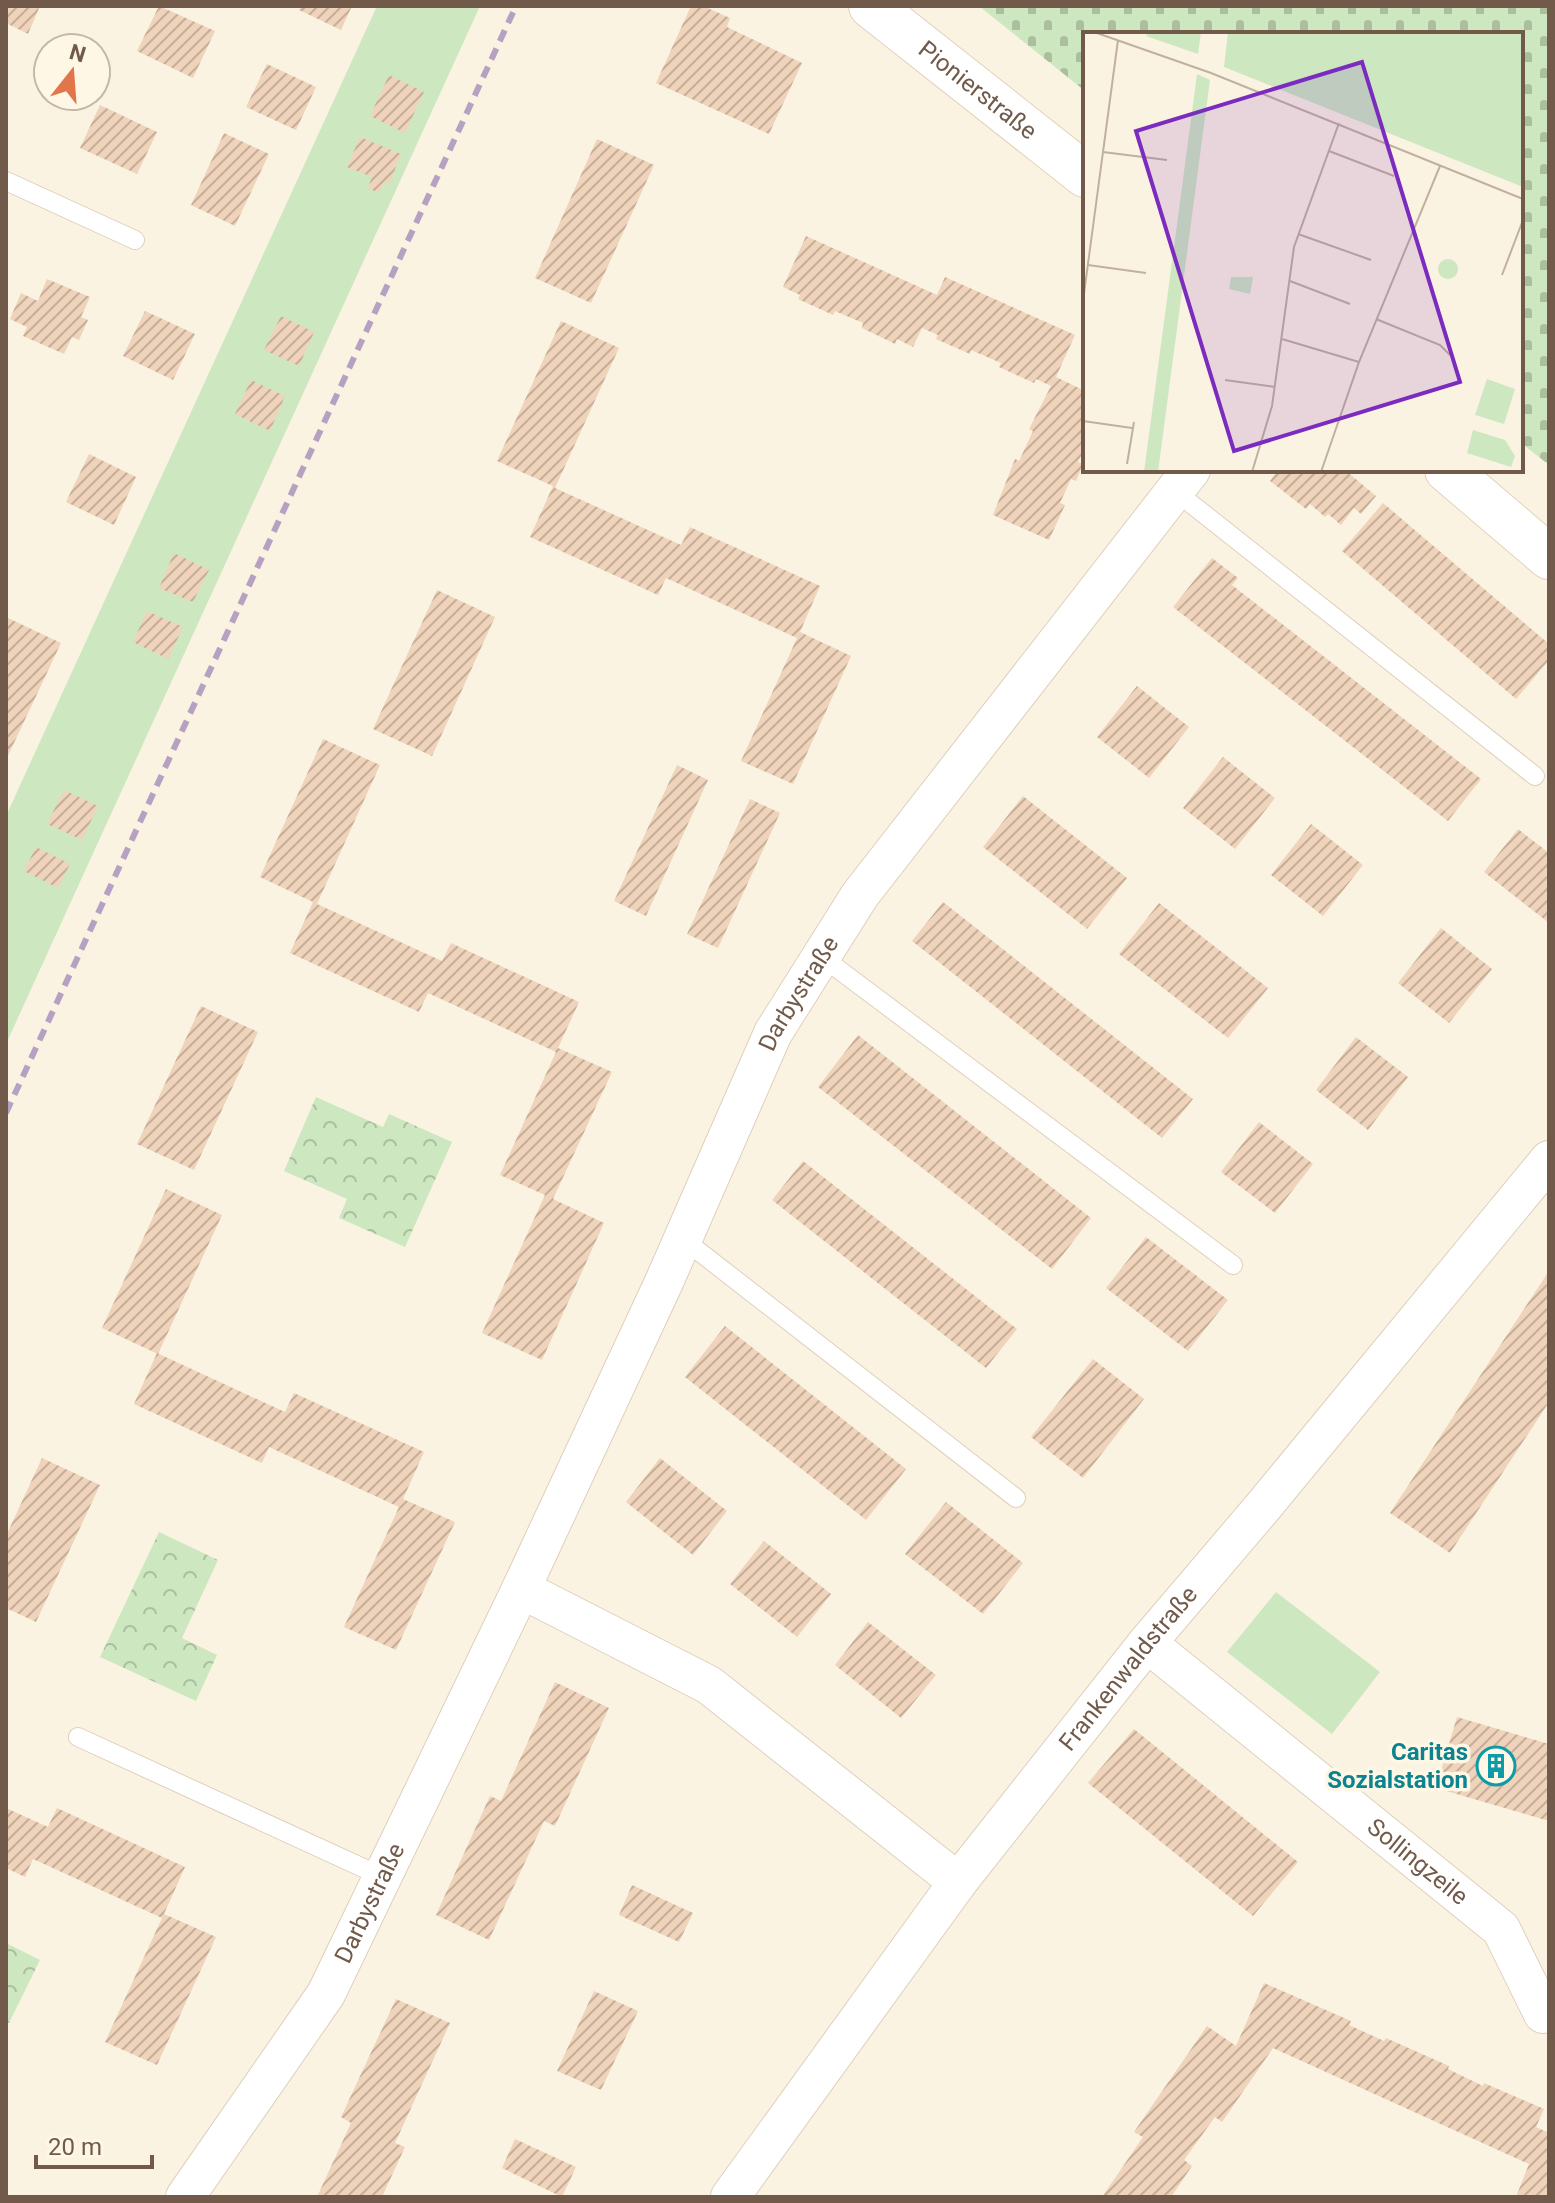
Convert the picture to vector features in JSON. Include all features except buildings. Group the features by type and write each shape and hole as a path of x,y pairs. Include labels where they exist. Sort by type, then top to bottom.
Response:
{"street":[{"name":"Pionierstraße","path":"871,6 1083,173"},
{"path":"1449,472 1549,557"},
{"name":"Darbystraße","path":"185,2197 326,1994 521,1589 683,1239 773,1033 860,895 1183,481"},
{"name":"Frankenwaldstraße","path":"730,2197 958,1882 1147,1643 1549,1160"},
{"path":"521,1589 709,1685 958,1882"},
{"name":"Sollingzeile","path":"1147,1643 1501,1929 1543,2014"}],"lane":[{"path":"6,181 135,240"},
{"path":"1183,481 1535,776"},
{"path":"822,957 1233,1265"},
{"path":"683,1239 1016,1498"},
{"path":"78,1737 383,1877"}],"green space":[{"path":"377,6 480,6 6,1044 6,816"},
{"path":"979,6 1549,6 1549,465 1523,445 1523,32 1083,32 1083,89"},
{"path":"316,1097 383,1127 389,1114 452,1142 405,1247 339,1218 347,1199 284,1171"},
{"path":"159,1532 218,1560 182,1638 217,1655 196,1701 100,1657"},
{"path":"1276,1592 1380,1672 1332,1734 1227,1652"},
{"path":"6,1943 40,1960 9,2023 6,2022"}],"railway":[{"path":"6,1113 516,6"}],"place":[{"name":"Caritas Sozialstation","path":"1496,1766"}]}
